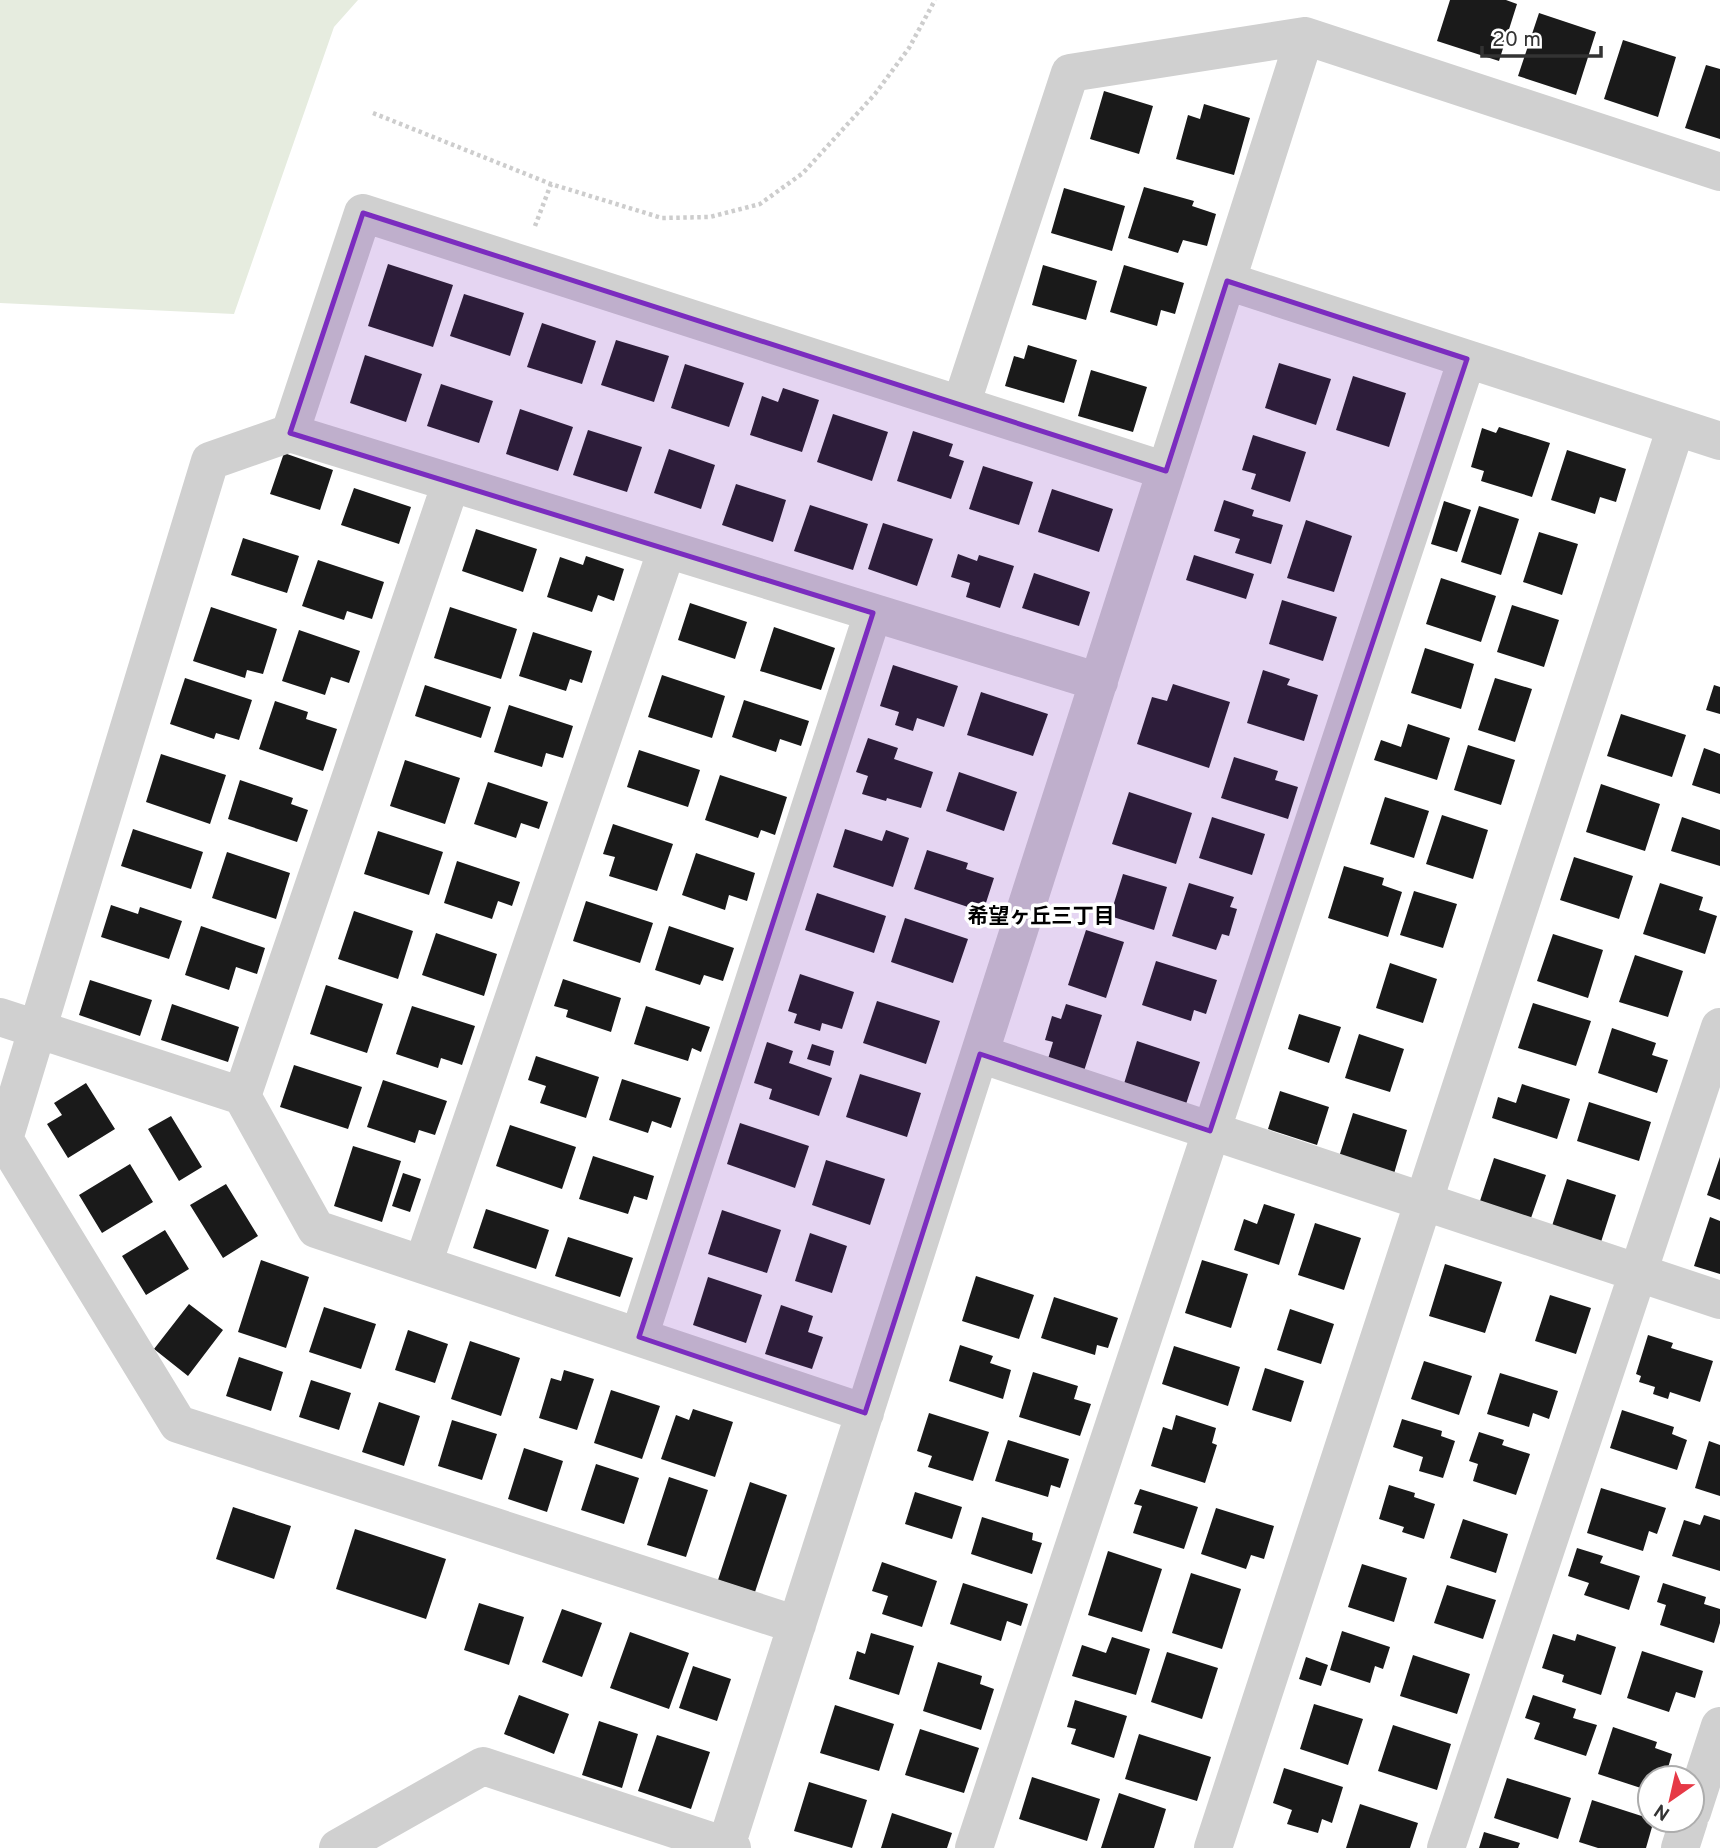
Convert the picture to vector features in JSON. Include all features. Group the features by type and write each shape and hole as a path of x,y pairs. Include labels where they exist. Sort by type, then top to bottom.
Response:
{"street":[{"path":"338,1848 483,1766 729,1847 797,1625 1305,36"},
{"path":"961,405 1070,73 1305,36 1720,172"},
{"path":"290,433 363,213 1166,471"},
{"path":"1227,281 1720,441"},
{"path":"974,1848 1467,359"},
{"path":"1213,1848 1676,426"},
{"path":"797,1625 177,1424 4,1139 210,461 290,433 1099,682"},
{"path":"242,1096 451,483"},
{"path":"422,1264 667,549"},
{"path":"639,1337 873,613"},
{"path":"0,1017 242,1096 316,1229 865,1412"},
{"path":"1446,1848 1720,1027"},
{"path":"979,1054 1720,1300"},
{"path":"1706,1769 1720,1726"}],"path":[{"path":"373,113 564,188 663,218 710,217 760,204 803,173 875,94 909,48 935,0"}],"highlighted area":[{"path":"363,213 1166,471 1227,281 1467,359 1210,1131 980,1054 865,1413 639,1337 873,613 290,433"}],"shaded area":[{"path":"0,0 358,0 334,27 234,314 0,303"}],"building":[{"path":"1450,0 1506,0 1517,4 1499,61 1437,41"},
{"path":"1539,13 1596,32 1576,95 1518,76"},
{"path":"1623,40 1676,57 1658,117 1604,99"},
{"path":"1706,65 1720,69 1720,139 1685,128"},
{"path":"1104,91 1153,106 1139,154 1090,139"},
{"path":"1204,104 1250,118 1234,175 1176,159 1188,115 1200,119"},
{"path":"1144,187 1194,201 1192,206 1216,214 1207,246 1183,240 1178,253 1128,238"},
{"path":"1064,188 1125,206 1112,251 1051,233"},
{"path":"388,264 453,285 433,347 368,326"},
{"path":"1043,265 1097,281 1086,320 1032,305"},
{"path":"1124,265 1184,283 1175,314 1161,310 1157,326 1110,312"},
{"path":"464,294 524,313 510,356 450,336"},
{"path":"542,323 596,341 582,384 527,367"},
{"path":"616,340 669,356 654,402 601,385"},
{"path":"1028,345 1077,360 1064,403 1005,386 1014,356 1024,359"},
{"path":"365,355 422,374 406,422 350,403"},
{"path":"1279,363 1331,379 1316,425 1265,408"},
{"path":"685,364 744,383 729,427 671,408"},
{"path":"1091,370 1147,387 1133,432 1078,416"},
{"path":"1353,376 1406,393 1389,447 1336,430"},
{"path":"441,384 493,401 479,443 427,426"},
{"path":"783,388 819,400 802,452 750,435 762,396 778,402"},
{"path":"520,409 573,427 558,471 506,454"},
{"path":"833,414 888,432 872,481 817,462"},
{"path":"1499,427 1550,443 1532,497 1481,481 1484,471 1471,467 1482,428 1496,433"},
{"path":"588,430 642,447 627,492 573,475"},
{"path":"913,431 953,444 949,456 964,461 951,499 897,481"},
{"path":"1253,435 1306,452 1290,502 1251,489 1256,474 1242,470"},
{"path":"669,449 715,465 701,509 654,493"},
{"path":"1567,450 1626,469 1616,502 1600,497 1595,514 1551,500"},
{"path":"284,453 333,470 320,510 270,494"},
{"path":"983,466 1033,482 1019,525 969,509"},
{"path":"736,484 786,500 773,542 722,525"},
{"path":"354,488 411,507 399,544 341,525"},
{"path":"1052,489 1113,509 1099,552 1038,532"},
{"path":"1224,500 1254,510 1252,516 1283,525 1271,564 1235,553 1240,539 1214,531"},
{"path":"1444,501 1471,510 1457,552 1431,544"},
{"path":"810,505 868,524 853,570 794,551"},
{"path":"1479,506 1519,519 1501,575 1461,562"},
{"path":"1306,520 1352,536 1334,592 1287,578"},
{"path":"883,523 933,539 917,586 868,569"},
{"path":"476,529 537,549 523,592 462,571"},
{"path":"1539,532 1578,544 1562,595 1523,582"},
{"path":"243,538 299,556 287,593 231,575"},
{"path":"958,554 977,561 979,555 1014,566 1000,608 966,597 970,583 951,577"},
{"path":"1194,555 1254,574 1246,599 1186,580"},
{"path":"586,556 624,569 614,601 598,595 592,612 547,597 560,557 583,565"},
{"path":"318,560 384,582 372,619 347,611 344,620 302,606"},
{"path":"1034,573 1090,592 1079,626 1022,608"},
{"path":"1441,578 1496,596 1481,642 1426,624"},
{"path":"1282,600 1337,617 1323,661 1269,644"},
{"path":"690,603 747,622 735,659 678,640"},
{"path":"1512,605 1559,620 1544,667 1497,652"},
{"path":"211,607 277,629 263,674 247,670 245,678 193,661"},
{"path":"450,607 517,629 501,679 434,658"},
{"path":"774,627 835,648 821,690 760,671"},
{"path":"299,630 360,651 349,683 331,677 325,695 282,681"},
{"path":"533,632 592,651 582,683 570,679 566,691 519,676"},
{"path":"1425,648 1474,664 1461,709 1411,693"},
{"path":"893,665 958,686 944,727 917,718 913,731 895,725 899,712 880,706"},
{"path":"1263,670 1290,679 1287,685 1318,695 1304,741 1247,723"},
{"path":"662,675 725,696 712,738 648,717"},
{"path":"185,678 252,700 239,740 216,733 214,739 170,724"},
{"path":"1495,678 1532,689 1515,742 1478,730"},
{"path":"1173,684 1230,702 1209,768 1137,744 1152,697 1167,701"},
{"path":"425,685 491,707 481,738 415,716"},
{"path":"1714,685 1720,687 1720,714 1706,710"},
{"path":"981,692 1048,714 1033,756 967,735"},
{"path":"744,700 809,721 801,746 780,739 776,752 732,737"},
{"path":"275,701 308,712 306,719 337,729 323,771 259,749"},
{"path":"509,705 573,726 563,758 546,753 542,767 494,752"},
{"path":"1621,714 1686,735 1672,777 1607,756"},
{"path":"1408,724 1450,738 1437,780 1374,760 1381,740 1401,747"},
{"path":"868,738 898,748 894,759 933,772 921,808 862,794 868,776 856,772"},
{"path":"1468,745 1515,760 1501,805 1454,790"},
{"path":"1704,748 1720,754 1720,794 1692,785"},
{"path":"639,750 700,770 688,807 627,787"},
{"path":"161,754 226,775 210,824 146,802"},
{"path":"1234,757 1278,771 1275,780 1298,787 1288,819 1221,798"},
{"path":"405,760 460,778 445,824 390,806"},
{"path":"959,772 1017,792 1004,831 946,811"},
{"path":"720,775 787,797 775,835 761,830 758,838 705,820"},
{"path":"240,780 293,798 291,804 308,810 297,842 228,819"},
{"path":"488,782 548,802 539,829 521,823 516,838 474,824"},
{"path":"1601,784 1660,804 1645,851 1586,832"},
{"path":"1129,792 1192,813 1176,864 1112,844"},
{"path":"1385,797 1429,811 1414,858 1370,844"},
{"path":"1442,815 1488,830 1473,879 1426,864"},
{"path":"1212,817 1265,834 1252,875 1199,858"},
{"path":"1682,817 1720,830 1720,866 1671,851"},
{"path":"613,824 673,844 657,891 609,876 615,857 603,854"},
{"path":"133,829 203,852 191,889 121,866"},
{"path":"845,829 882,841 886,830 909,838 893,887 833,867"},
{"path":"378,831 443,852 429,895 364,874"},
{"path":"927,850 968,863 966,869 994,878 983,912 914,889"},
{"path":"227,852 290,873 276,919 212,898"},
{"path":"696,853 755,873 747,901 729,895 725,910 682,895"},
{"path":"1574,857 1633,876 1619,919 1560,900"},
{"path":"457,861 520,882 512,906 498,901 492,919 444,903"},
{"path":"1344,866 1384,878 1382,885 1402,892 1388,937 1328,918"},
{"path":"1123,874 1167,887 1154,930 1110,916"},
{"path":"1189,883 1234,897 1230,907 1237,909 1229,936 1222,934 1216,950 1172,936"},
{"path":"1660,883 1703,897 1699,910 1717,916 1705,954 1643,934"},
{"path":"1414,891 1457,904 1443,948 1400,935"},
{"path":"817,893 886,916 874,953 805,930"},
{"path":"586,901 653,923 640,963 573,941"},
{"path":"111,905 138,914 140,907 182,921 169,959 101,937"},
{"path":"354,911 413,931 398,979 338,959"},
{"path":"905,918 968,939 953,983 891,962"},
{"path":"201,926 265,948 257,974 236,967 229,990 185,975"},
{"path":"669,926 734,948 723,981 704,975 700,985 655,970"},
{"path":"1086,930 1124,942 1106,998 1068,985"},
{"path":"436,933 497,954 484,996 422,975"},
{"path":"1553,934 1603,950 1588,998 1537,981"},
{"path":"1635,955 1683,971 1668,1017 1619,1002"},
{"path":"1156,961 1217,980 1206,1014 1194,1010 1191,1021 1142,1005"},
{"path":"1390,963 1437,979 1423,1023 1376,1008"},
{"path":"800,974 854,992 842,1029 822,1023 820,1031 794,1023 797,1014 788,1011"},
{"path":"563,979 621,998 611,1032 566,1017 568,1010 554,1006"},
{"path":"90,980 152,1000 140,1036 79,1015"},
{"path":"326,985 383,1004 367,1053 310,1034"},
{"path":"877,1001 940,1021 926,1064 863,1043"},
{"path":"1533,1003 1591,1021 1576,1066 1518,1048"},
{"path":"172,1004 239,1027 228,1062 161,1040"},
{"path":"1066,1004 1102,1015 1084,1071 1048,1059 1053,1042 1045,1040 1052,1016 1061,1019"},
{"path":"412,1006 475,1026 462,1065 441,1058 438,1068 396,1054"},
{"path":"646,1006 710,1027 701,1052 692,1048 688,1061 634,1044"},
{"path":"1299,1014 1341,1027 1329,1063 1288,1049"},
{"path":"1612,1028 1656,1043 1652,1055 1668,1060 1657,1093 1598,1073"},
{"path":"1359,1034 1404,1049 1390,1092 1345,1078"},
{"path":"1137,1041 1200,1062 1185,1107 1123,1087"},
{"path":"767,1042 793,1051 789,1063 832,1078 819,1116 769,1099 772,1089 754,1083"},
{"path":"812,1044 834,1051 830,1066 807,1059"},
{"path":"536,1056 599,1077 586,1118 540,1103 546,1086 528,1080"},
{"path":"294,1065 362,1087 348,1129 280,1107"},
{"path":"860,1074 921,1093 907,1137 846,1117"},
{"path":"622,1079 681,1098 671,1128 652,1121 648,1133 609,1120"},
{"path":"383,1080 447,1101 435,1135 419,1130 415,1143 367,1127"},
{"path":"86,1083 115,1129 68,1158 47,1124 62,1115 54,1103"},
{"path":"1522,1084 1570,1099 1557,1139 1492,1118 1498,1097 1516,1103"},
{"path":"1280,1091 1329,1107 1317,1145 1268,1129"},
{"path":"1589,1102 1651,1122 1639,1161 1577,1141"},
{"path":"1353,1113 1407,1130 1393,1177 1338,1160"},
{"path":"171,1116 202,1167 179,1181 148,1129"},
{"path":"740,1123 809,1146 795,1188 727,1164"},
{"path":"510,1125 576,1147 562,1189 496,1166"},
{"path":"353,1146 401,1161 382,1222 334,1206"},
{"path":"593,1156 654,1176 647,1200 634,1196 628,1214 579,1199"},
{"path":"1720,1157 1720,1200 1707,1195"},
{"path":"1494,1158 1546,1175 1531,1218 1480,1201"},
{"path":"826,1160 885,1179 870,1225 812,1205"},
{"path":"130,1164 153,1202 102,1233 79,1195"},
{"path":"403,1173 421,1179 410,1212 392,1206"},
{"path":"1567,1179 1616,1195 1601,1242 1552,1226"},
{"path":"226,1184 258,1236 223,1258 190,1205"},
{"path":"1264,1204 1295,1214 1279,1265 1234,1250 1244,1219 1257,1224"},
{"path":"486,1209 549,1230 536,1269 473,1248"},
{"path":"722,1210 781,1230 767,1273 708,1254"},
{"path":"1710,1217 1720,1221 1720,1274 1694,1266"},
{"path":"1315,1223 1361,1238 1344,1290 1298,1275"},
{"path":"165,1230 189,1269 146,1295 122,1256"},
{"path":"810,1233 847,1246 832,1293 795,1281"},
{"path":"568,1237 633,1258 620,1297 555,1276"},
{"path":"261,1260 309,1277 286,1348 238,1332"},
{"path":"1202,1260 1248,1274 1231,1328 1185,1313"},
{"path":"1445,1264 1502,1282 1485,1333 1429,1316"},
{"path":"976,1276 1034,1295 1019,1339 962,1321"},
{"path":"708,1277 762,1295 746,1343 693,1325"},
{"path":"1550,1295 1591,1308 1576,1354 1535,1341"},
{"path":"1054,1297 1118,1318 1108,1348 1097,1345 1095,1355 1041,1338"},
{"path":"189,1304 223,1330 188,1376 154,1349"},
{"path":"781,1305 813,1316 808,1332 823,1337 812,1369 765,1354"},
{"path":"324,1307 376,1324 361,1369 309,1352"},
{"path":"1290,1309 1334,1324 1321,1364 1277,1350"},
{"path":"408,1330 448,1344 435,1383 395,1370"},
{"path":"1648,1335 1673,1343 1671,1348 1713,1361 1700,1402 1670,1392 1668,1399 1653,1394 1655,1387 1639,1382 1641,1376 1636,1374"},
{"path":"470,1341 520,1358 501,1416 451,1399"},
{"path":"960,1345 993,1356 990,1363 1011,1370 1003,1399 949,1381"},
{"path":"1174,1346 1240,1367 1228,1406 1162,1384"},
{"path":"239,1357 283,1372 271,1411 226,1396"},
{"path":"1424,1361 1472,1376 1459,1415 1411,1399"},
{"path":"1265,1368 1304,1381 1291,1422 1252,1410"},
{"path":"564,1370 594,1379 577,1430 539,1418 551,1378 561,1381"},
{"path":"1033,1372 1078,1386 1074,1399 1091,1404 1080,1436 1019,1417"},
{"path":"1500,1373 1558,1391 1549,1419 1533,1413 1529,1427 1487,1414"},
{"path":"311,1380 351,1393 339,1430 299,1417"},
{"path":"611,1390 660,1406 642,1459 594,1443"},
{"path":"379,1402 420,1416 404,1466 362,1452"},
{"path":"693,1409 733,1422 715,1477 661,1459 676,1415 689,1420"},
{"path":"1622,1410 1674,1427 1672,1434 1687,1440 1677,1470 1610,1448"},
{"path":"929,1413 989,1432 973,1481 928,1467 932,1456 917,1451"},
{"path":"1176,1415 1216,1428 1212,1443 1217,1445 1205,1483 1151,1466 1163,1427 1172,1430"},
{"path":"1402,1419 1442,1431 1441,1436 1455,1441 1443,1478 1419,1471 1423,1457 1393,1447"},
{"path":"452,1420 497,1434 482,1480 438,1466"},
{"path":"1479,1432 1504,1440 1502,1445 1530,1454 1516,1495 1473,1481 1478,1464 1469,1461"},
{"path":"1008,1440 1069,1459 1060,1488 1051,1485 1048,1497 995,1481"},
{"path":"1709,1441 1720,1445 1720,1496 1695,1488"},
{"path":"524,1448 563,1461 547,1512 508,1499"},
{"path":"596,1464 639,1478 624,1524 581,1510"},
{"path":"669,1477 708,1490 686,1557 647,1545"},
{"path":"750,1482 787,1495 755,1592 718,1580"},
{"path":"1389,1485 1415,1493 1414,1497 1435,1504 1424,1539 1402,1532 1404,1527 1379,1519"},
{"path":"1601,1488 1666,1508 1657,1534 1649,1531 1643,1551 1587,1533"},
{"path":"1140,1489 1198,1507 1184,1549 1133,1533 1142,1506 1134,1504"},
{"path":"915,1492 962,1507 952,1539 905,1524"},
{"path":"233,1507 291,1526 274,1579 216,1559"},
{"path":"1216,1508 1274,1526 1264,1559 1251,1555 1246,1569 1201,1554"},
{"path":"1704,1515 1720,1520 1720,1571 1672,1556 1684,1520 1700,1525"},
{"path":"982,1517 1033,1533 1032,1540 1042,1543 1032,1574 971,1554"},
{"path":"1463,1519 1508,1534 1496,1573 1450,1558"},
{"path":"355,1529 446,1559 426,1619 336,1589"},
{"path":"1577,1548 1603,1556 1600,1563 1640,1576 1629,1610 1584,1595 1589,1583 1568,1576"},
{"path":"1108,1551 1162,1569 1142,1632 1088,1615"},
{"path":"882,1562 937,1581 922,1627 882,1614 888,1596 872,1591"},
{"path":"1362,1564 1407,1578 1394,1622 1348,1607"},
{"path":"1191,1573 1241,1589 1222,1649 1172,1633"},
{"path":"963,1583 1028,1604 1021,1626 1007,1621 1001,1641 950,1624"},
{"path":"1663,1583 1706,1597 1704,1604 1720,1609 1720,1623 1714,1643 1660,1625 1666,1605 1657,1602"},
{"path":"1447,1585 1496,1600 1483,1639 1434,1623"},
{"path":"479,1603 524,1617 509,1665 464,1650"},
{"path":"562,1609 602,1623 582,1677 542,1662"},
{"path":"1342,1631 1390,1647 1383,1669 1375,1666 1370,1683 1330,1670"},
{"path":"630,1632 689,1653 669,1709 610,1688"},
{"path":"871,1633 914,1646 899,1695 849,1679 857,1651 865,1654"},
{"path":"1553,1634 1575,1641 1577,1634 1616,1647 1601,1695 1562,1682 1564,1675 1542,1668"},
{"path":"1112,1637 1150,1649 1136,1695 1072,1676 1082,1645 1106,1653"},
{"path":"1642,1651 1703,1671 1695,1698 1676,1692 1669,1712 1627,1698"},
{"path":"1167,1652 1218,1668 1202,1719 1151,1702"},
{"path":"1413,1655 1470,1674 1457,1714 1400,1696"},
{"path":"1306,1657 1328,1665 1321,1686 1299,1679"},
{"path":"938,1662 982,1676 980,1684 994,1689 981,1730 923,1711"},
{"path":"693,1666 731,1679 717,1721 679,1708"},
{"path":"519,1695 569,1714 554,1754 504,1734"},
{"path":"1533,1695 1576,1709 1573,1718 1597,1725 1586,1756 1534,1739 1540,1723 1525,1718"},
{"path":"1075,1700 1127,1716 1114,1758 1071,1744 1076,1729 1067,1727"},
{"path":"1314,1704 1363,1719 1348,1765 1300,1749"},
{"path":"835,1705 894,1724 879,1771 820,1753"},
{"path":"599,1721 638,1734 622,1788 582,1775"},
{"path":"1393,1725 1451,1744 1437,1790 1378,1771"},
{"path":"1613,1727 1657,1742 1655,1748 1672,1754 1669,1764 1636,1764 1636,1786 1598,1774"},
{"path":"920,1729 979,1748 964,1793 905,1775"},
{"path":"1139,1734 1211,1757 1197,1801 1125,1779"},
{"path":"657,1735 710,1752 691,1809 638,1791"},
{"path":"1284,1768 1343,1787 1332,1823 1322,1819 1318,1833 1287,1824 1292,1810 1273,1803"},
{"path":"1032,1777 1100,1799 1087,1841 1019,1819"},
{"path":"1507,1778 1571,1798 1558,1839 1494,1818"},
{"path":"809,1782 867,1800 852,1848 794,1831"},
{"path":"1119,1793 1166,1809 1154,1848 1101,1848"},
{"path":"1592,1800 1636,1814 1636,1834 1650,1834 1646,1848 1598,1848 1579,1842"},
{"path":"1360,1804 1418,1823 1410,1848 1346,1848"},
{"path":"892,1813 952,1833 947,1848 881,1848"},
{"path":"1484,1832 1520,1843 1518,1848 1479,1848"}],"district":[{"name":"希望ヶ丘三丁目","path":"1041,917"}]}
